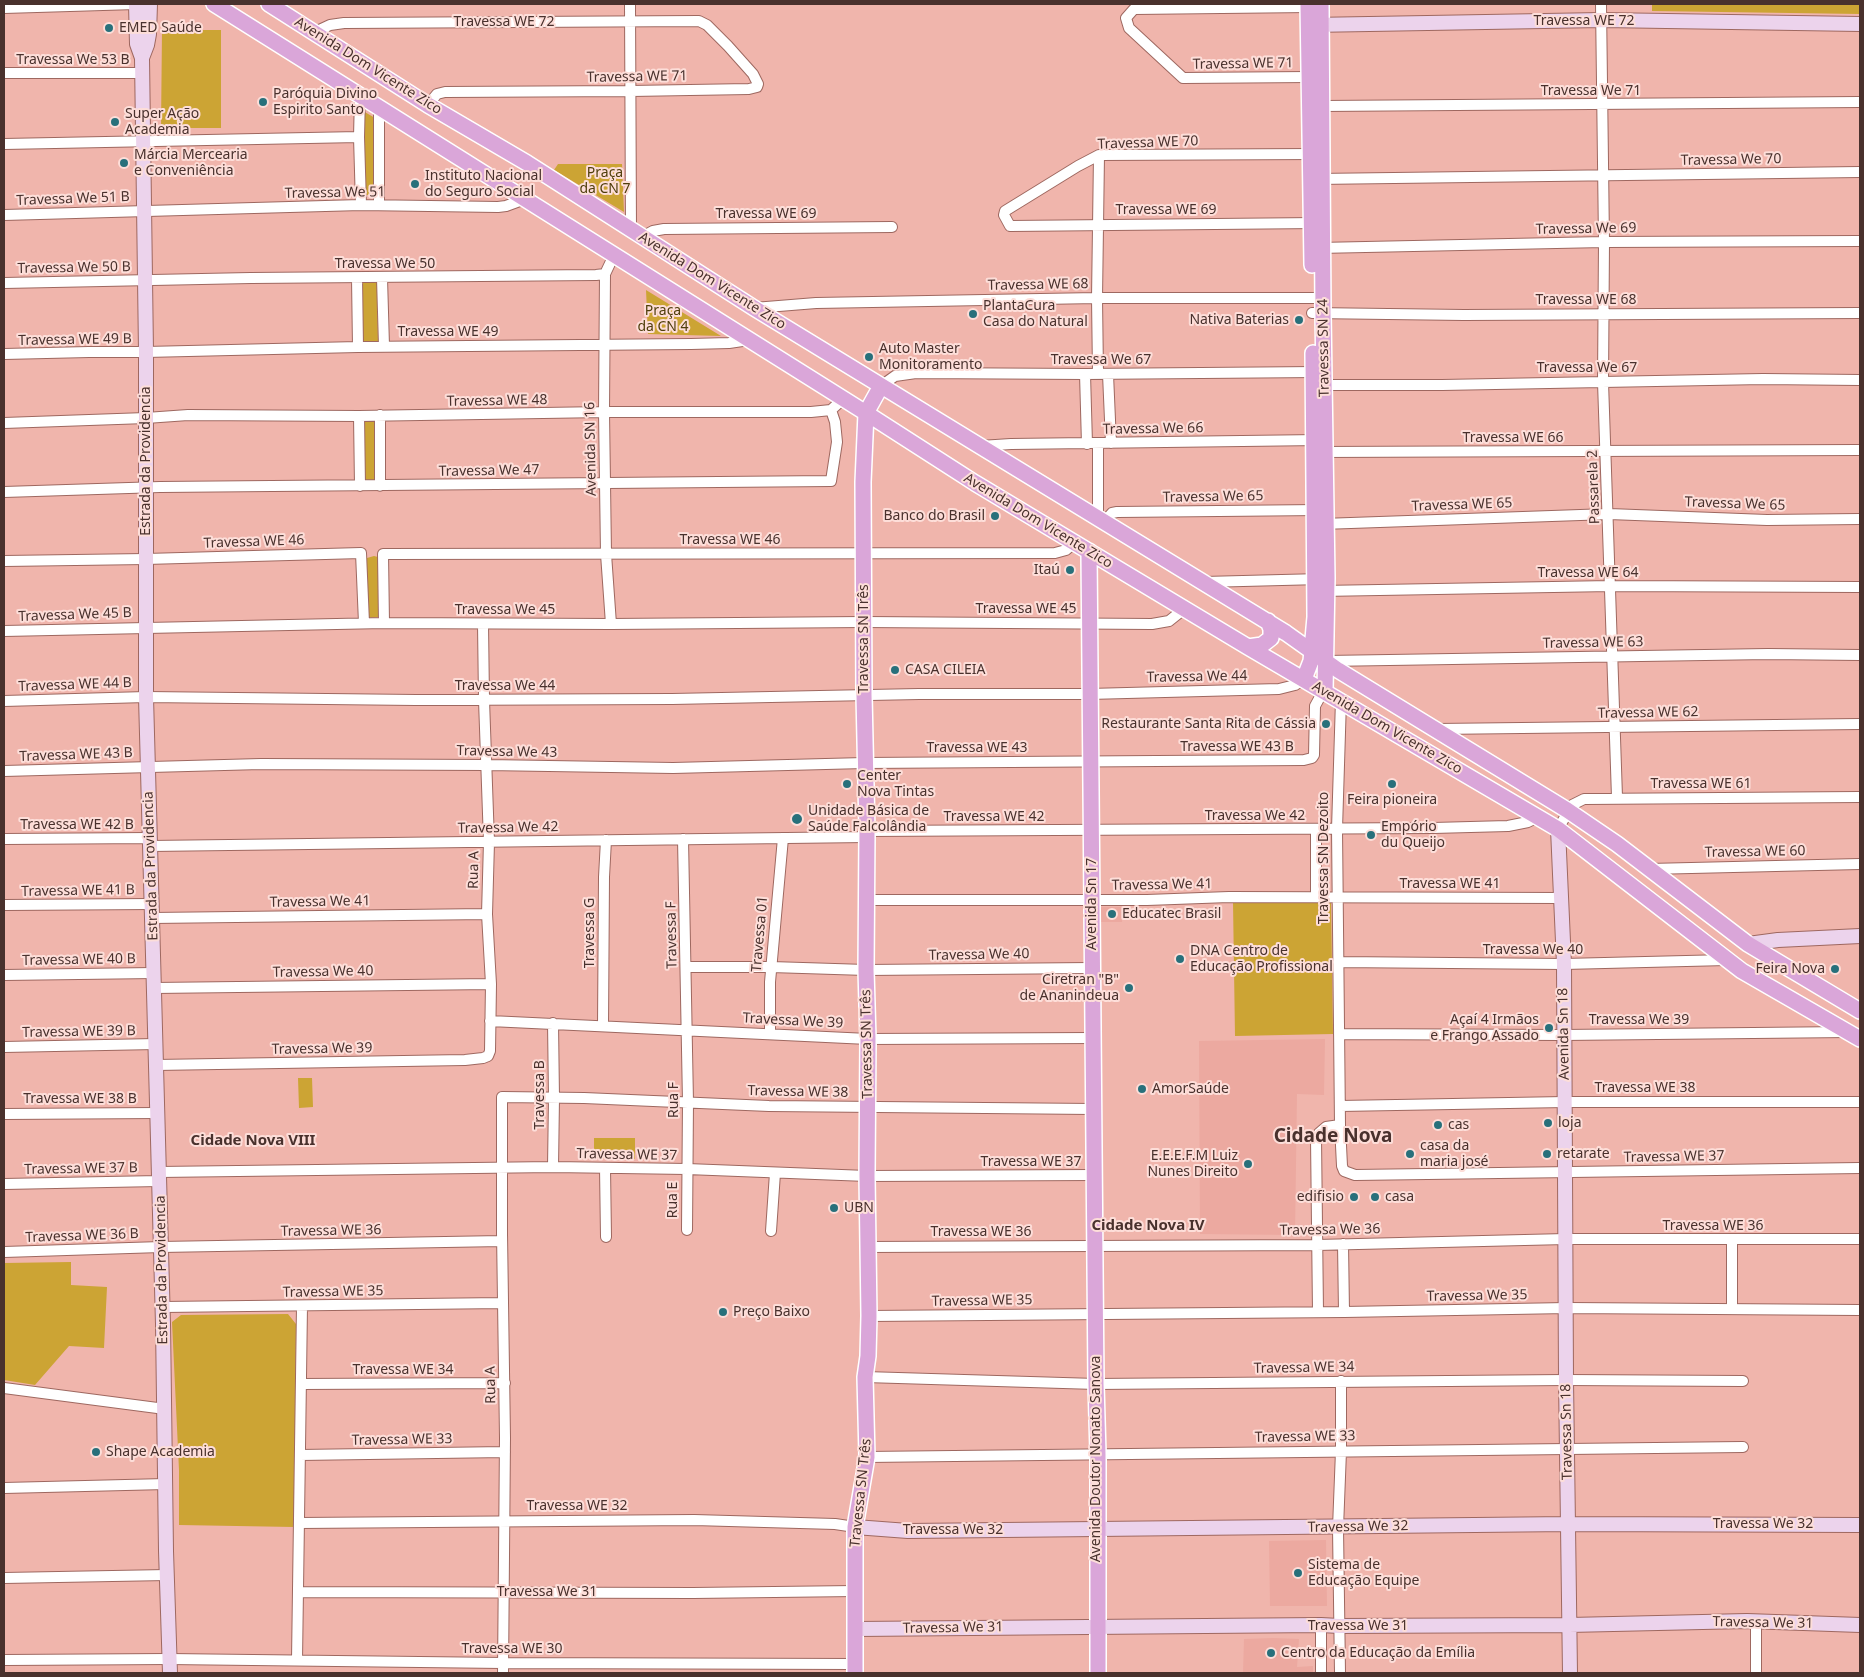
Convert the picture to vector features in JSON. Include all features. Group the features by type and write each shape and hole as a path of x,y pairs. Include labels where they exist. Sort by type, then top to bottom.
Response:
{"main road":[{"name":"Estrada da Providencia","path":"136,4 137,44 142,58 146,352 146,697 158,1113 170,1673"},
{"name":"Estrada da Providencia","path":"142,58 149,34 150,4"},
{"name":"Avenida Dom Vicente Zico","path":"214,4 866,413 975,484 1558,829 1752,978 1854,1036"},
{"name":"Avenida Dom Vicente Zico","path":"269,4 428,105 527,163 880,388 958,442 980,446 1102,519 1268,622 1326,662 1568,810 1650,868 1748,944 1860,1011"},
{"name":"Travessa SN 24","path":"1313,5 1322,106 1316,154"},
{"name":"Travessa WE 72","path":"1315,25 1602,20 1860,24"},
{"name":"Travessa SN 24","path":"1315,25 1309,77 1316,154 1321,585 1326,662 1325,692"},
{"path":"866,413 880,388"},
{"name":"Travessa SN Três","path":"855,1669 855,1527 867,1457 865,1377 868,1356 869,1316 863,482 866,413"},
{"path":"1089,551 1089,623"},
{"name":"Travessa SN 24","path":"1304,679 1310,666 1321,585"},
{"path":"1248,647 1262,645 1271,638 1271,629 1268,622"},
{"name":"Avenida Sn 17","path":"1089,623 1095,1246"},
{"name":"Avenida Sn 18","path":"1558,829 1564,964 1566,1239"},
{"path":"1748,944 1778,940 1860,936"},
{"name":"Travessa Sn 18","path":"1566,1239 1569,1626"},
{"name":"Avenida Doutor Nonato Sanova","path":"1095,1246 1098,1454 1098,1673"},
{"name":"Travessa We 32","path":"855,1527 908,1531 1338,1528 1569,1524 1860,1525"},
{"name":"Travessa We 31","path":"856,1629 1321,1625 1569,1626 1756,1622 1860,1624"},
{"path":"1569,1626 1570,1673"}],"street":[{"path":"4,8 136,4"},
{"path":"630,4 636,233"},
{"name":"Passarela 2","path":"1601,4 1604,242 1603,382 1618,797"},
{"name":"Travessa WE 71","path":"1309,77 1183,78 1128,28 1126,18 1134,9 1313,5"},
{"name":"Travessa WE 72","path":"315,32 339,23 694,21"},
{"name":"Travessa WE 71","path":"428,105 437,94 445,92 631,92 750,89 757,87 758,84 753,74 728,46 703,22 694,21"},
{"name":"Travessa We 53 B","path":"4,73 142,73"},
{"path":"360,95 358,137 361,205"},
{"name":"Travessa We 71","path":"1322,106 1860,102"},
{"path":"379,108 379,205"},
{"path":"4,144 358,137"},
{"name":"Travessa WE 70","path":"1010,226 1006,220 1005,211 1078,166 1099,156 1316,154"},
{"path":"1099,156 1097,298 1111,443"},
{"name":"Travessa We 70","path":"1603,176 1860,172"},
{"path":"1316,179 1603,176"},
{"name":"Travessa We 51","path":"144,210 361,205 502,207 525,199"},
{"name":"Travessa We 51 B","path":"4,215 144,210"},
{"name":"Travessa WE 69","path":"1010,226 1317,223"},
{"name":"Travessa WE 69","path":"636,233 664,229 892,227"},
{"name":"Travessa We 69","path":"1317,248 1604,242 1860,241"},
{"path":"605,274 614,255"},
{"name":"Travessa We 50","path":"145,281 605,274"},
{"name":"Avenida SN 16","path":"605,274 606,554 611,624"},
{"path":"357,278 358,346"},
{"path":"382,278 384,346"},
{"name":"Travessa We 50 B","path":"4,283 145,281"},
{"name":"Travessa WE 68","path":"754,308 816,303 1097,298 1317,298"},
{"name":"Travessa WE 68","path":"1317,313 1860,313"},
{"name":"Travessa WE 49","path":"146,352 358,346 729,343 749,340"},
{"name":"Travessa WE 49 B","path":"4,354 146,352"},
{"name":"Travessa We 67","path":"880,388 895,376 905,374 1103,374 1603,382 1860,380"},
{"path":"1086,374 1102,519"},
{"path":"831,410 843,399"},
{"name":"Travessa WE 48","path":"4,423 188,415 359,416 604,412 811,412 831,410"},
{"name":"Travessa We 47","path":"4,492 146,488 831,481 837,442 835,422 831,410"},
{"path":"380,415 380,486"},
{"path":"359,416 360,486"},
{"name":"Travessa We 66","path":"980,446 1111,443 1320,446"},
{"name":"Travessa WE 66","path":"1320,446 1606,451 1860,450"},
{"name":"Travessa We 65","path":"1102,519 1117,512 1321,517"},
{"name":"Travessa We 65","path":"1609,514 1767,520 1860,519"},
{"name":"Travessa WE 65","path":"1321,517 1609,514"},
{"name":"Travessa WE 46","path":"384,623 383,554 1055,553 1066,550 1074,543"},
{"name":"Travessa WE 46","path":"4,561 362,553 364,623"},
{"name":"Travessa WE 64","path":"1204,582 1321,585 1860,587"},
{"name":"Travessa WE 45","path":"864,622 1159,624 1169,620 1184,609"},
{"name":"Travessa We 45","path":"146,626 364,623 864,622"},
{"name":"Rua A","path":"483,624 489,842 487,914 492,984 490,1052 488,1056"},
{"name":"Travessa We 45 B","path":"4,630 146,626"},
{"name":"Travessa WE 63","path":"1326,662 1613,656 1860,655"},
{"name":"Travessa We 44","path":"1089,694 1280,689 1295,685 1304,679"},
{"name":"Travessa WE 43 B","path":"1090,761 1308,760 1314,755 1317,700 1325,692"},
{"path":"864,695 1089,694"},
{"name":"Travessa We 44","path":"146,697 484,700 864,695"},
{"name":"Travessa WE 44 B","path":"4,701 146,697"},
{"name":"Travessa SN Dezoito","path":"1341,700 1337,829 1342,1166"},
{"name":"Travessa WE 62","path":"1437,729 1860,724"},
{"name":"Travessa WE 43","path":"864,763 1090,761"},
{"name":"Travessa We 43","path":"148,766 262,764 673,768 864,763"},
{"name":"Travessa WE 43 B","path":"4,771 148,766"},
{"name":"Travessa WE 61","path":"1568,810 1577,801 1584,799 1618,797 1860,797"},
{"path":"1558,829 1568,810"},
{"name":"Travessa We 42","path":"1091,830 1508,826 1528,822 1538,817"},
{"path":"1316,829 1316,897"},
{"name":"Travessa WE 42","path":"866,834 1091,830"},
{"name":"Travessa We 42","path":"150,842 489,842 783,838 866,834"},
{"name":"Travessa 01","path":"770,1034 771,967 783,838"},
{"name":"Travessa WE 42 B","path":"4,839 150,842"},
{"name":"Travessa F","path":"683,839 686,1030"},
{"name":"Travessa G","path":"603,1026 606,840"},
{"name":"Travessa WE 60","path":"1650,868 1860,864"},
{"name":"Travessa We 41","path":"867,900 1338,897"},
{"name":"Travessa WE 41","path":"1338,897 1562,898"},
{"name":"Travessa WE 41 B","path":"4,906 152,904"},
{"name":"Travessa We 41","path":"152,918 487,914"},
{"name":"Travessa We 40","path":"1338,962 1564,964 1727,960"},
{"path":"686,966 866,970"},
{"name":"Travessa We 40","path":"866,970 1092,968"},
{"name":"Travessa WE 40 B","path":"4,975 154,973"},
{"name":"Travessa We 40","path":"154,988 492,984"},
{"name":"Travessa We 39","path":"490,1021 868,1039 1094,1038"},
{"name":"Travessa B","path":"552,1023 553,1167"},
{"name":"Rua F","path":"686,1030 687,1169"},
{"name":"Travessa We 39","path":"1339,1034 1854,1036"},
{"name":"Travessa WE 39 B","path":"4,1047 156,1044"},
{"name":"Travessa We 39","path":"156,1065 465,1060 488,1056"},
{"name":"Rua A","path":"502,1097 505,1452 503,1668"},
{"name":"Travessa WE 38","path":"502,1097 769,1106 1093,1109"},
{"name":"Travessa WE 38","path":"1340,1106 1565,1102 1860,1102"},
{"name":"Travessa WE 38 B","path":"4,1114 158,1113"},
{"path":"1318,1312 1316,1138 1318,1133 1326,1127 1340,1125"},
{"name":"Travessa WE 37","path":"1342,1166 1344,1171 1355,1175 1860,1168"},
{"name":"Travessa WE 37","path":"159,1177 553,1167 687,1169 867,1176 1094,1175"},
{"path":"605,1168 606,1237"},
{"name":"Rua E","path":"686,1230 687,1169"},
{"path":"771,1231 774,1173"},
{"name":"Travessa WE 37 B","path":"4,1184 159,1177"},
{"name":"Travessa WE 36","path":"1566,1239 1732,1240 1860,1238"},
{"name":"Travessa We 36","path":"1095,1246 1318,1245 1566,1239"},
{"path":"1732,1240 1732,1309"},
{"name":"Travessa WE 36","path":"161,1247 502,1241"},
{"path":"1343,1244 1344,1312"},
{"name":"Travessa WE 36","path":"868,1246 1095,1246"},
{"name":"Travessa WE 36 B","path":"4,1252 161,1247"},
{"name":"Travessa WE 35","path":"162,1307 503,1303"},
{"path":"297,1660 302,1306"},
{"name":"Travessa We 35","path":"1095,1314 1567,1308 1860,1310"},
{"name":"Travessa WE 35","path":"869,1316 1095,1314"},
{"name":"Travessa WE 34","path":"865,1377 1096,1384 1341,1381 1743,1381"},
{"path":"1340,1673 1338,1528 1341,1381"},
{"name":"Travessa WE 34","path":"301,1384 504,1383"},
{"path":"4,1388 165,1409"},
{"name":"Travessa WE 33","path":"867,1457 1743,1447"},
{"name":"Travessa WE 33","path":"300,1455 505,1452"},
{"path":"4,1488 166,1484"},
{"name":"Travessa WE 32","path":"299,1523 694,1520 835,1524 855,1527"},
{"path":"4,1578 167,1575"},
{"name":"Travessa We 31","path":"298,1592 693,1593 855,1591"},
{"path":"1756,1622 1756,1673"},
{"path":"1321,1625 1321,1673"},
{"name":"Travessa WE 30","path":"4,1660 297,1660 503,1668 855,1669"}],"shaded area":[{"name":"Educatec Brasil","path":"1101,907 1123,907 1122,922 1101,922"},
{"name":"E.E.E.F.M Luiz Nunes Direito","path":"1325,1039 1324,1095 1297,1094 1295,1235 1200,1234 1199,1041"},
{"name":"Sistema de Educação Equipe","path":"1326,1540 1327,1606 1270,1606 1269,1541"},
{"name":"Centro da Educação da Emília","path":"1244,1639 1299,1639 1297,1667 1313,1666 1313,1673 1243,1673"}],"green space":[{"path":"1652,4 1860,4 1860,14 1652,11"},
{"path":"162,30 221,30 221,128 161,128"},
{"path":"363,111 375,118 375,195 361,195"},
{"name":"Praça da CN 7","path":"558,164 622,164 624,212 554,170"},
{"path":"377,282 378,342 363,342 363,283"},
{"name":"Praça da CN 4","path":"646,290 721,336 648,334"},
{"path":"380,415 380,486 360,486 359,416"},
{"path":"378,557 379,617 367,618 367,558"},
{"path":"1331,901 1333,1034 1235,1036 1233,902"},
{"path":"298,1078 312,1078 313,1107 299,1108"},
{"path":"594,1138 635,1138 635,1159 594,1158"},
{"path":"71,1262 71,1285 107,1287 104,1348 69,1346 35,1385 4,1380 4,1263"},
{"path":"288,1314 296,1324 294,1527 179,1525 179,1470 172,1322 181,1315"}],"place":[{"name":"EMED Saúde","path":"109,28"},
{"name":"Paróquia Divino Espirito Santo","path":"263,102"},
{"name":"Super Ação Academia","path":"115,122"},
{"name":"Márcia Mercearia e Conveniência","path":"124,163"},
{"name":"Instituto Nacional do Seguro Social","path":"415,184"},
{"name":"PlantaCura Casa do Natural","path":"973,314"},
{"name":"Nativa Baterias","path":"1299,320"},
{"name":"Auto Master Monitoramento","path":"869,357"},
{"name":"Banco do Brasil","path":"995,516"},
{"name":"Itaú","path":"1070,570"},
{"name":"CASA CILEIA","path":"895,670"},
{"name":"Restaurante Santa Rita de Cássia","path":"1326,724"},
{"name":"Center Nova Tintas","path":"847,784"},
{"name":"Feira pioneira","path":"1392,784"},
{"name":"Unidade Básica de Saúde Falcolândia","path":"797,819"},
{"name":"Empório du Queijo","path":"1371,835"},
{"name":"Educatec Brasil","path":"1112,914"},
{"name":"DNA Centro de Educação Profissional","path":"1180,959"},
{"name":"Feira Nova","path":"1835,969"},
{"name":"Ciretran \"B\" de Ananindeua","path":"1129,988"},
{"name":"Açaí 4 Irmãos e Frango Assado","path":"1549,1028"},
{"name":"AmorSaúde","path":"1142,1089"},
{"name":"loja","path":"1548,1123"},
{"name":"cas","path":"1438,1125"},
{"name":"casa da maria josé","path":"1410,1154"},
{"name":"retarate","path":"1547,1154"},
{"name":"E.E.E.F.M Luiz Nunes Direito","path":"1248,1164"},
{"name":"edifisio","path":"1354,1197"},
{"name":"casa","path":"1375,1197"},
{"name":"UBN","path":"834,1208"},
{"name":"Preço Baixo","path":"723,1312"},
{"name":"Shape Academia","path":"96,1452"},
{"name":"Sistema de Educação Equipe","path":"1298,1573"},
{"name":"Centro da Educação da Emília","path":"1271,1653"}],"district":[{"name":"Cidade Nova","path":"1333,1137"},
{"name":"Cidade Nova VIII","path":"253,1141"},
{"name":"Cidade Nova IV","path":"1148,1226"}]}
